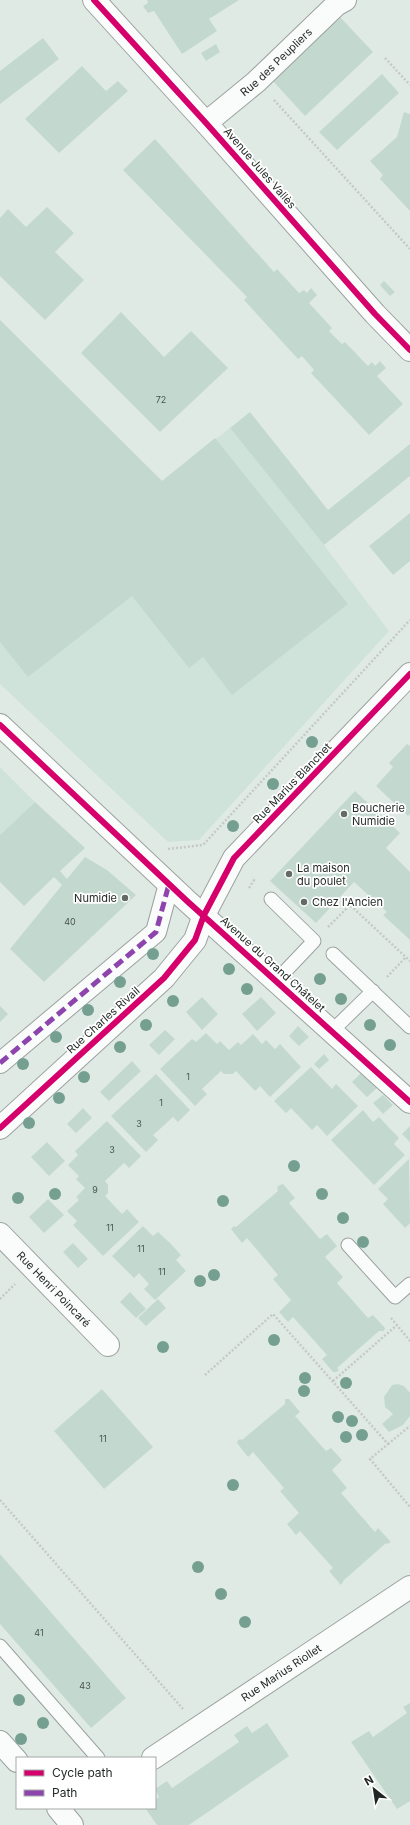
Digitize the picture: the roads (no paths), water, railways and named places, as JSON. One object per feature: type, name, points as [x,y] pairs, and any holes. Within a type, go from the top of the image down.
[{"type":"street","name":"Avenue Jules Vallès","points":[[94,0],[206,123],[375,314],[410,350]]},
{"type":"street","name":"Rue des Peupliers","points":[[206,123],[256,82],[336,5],[345,0]]},
{"type":"street","name":"Rue Marius Blanchet","points":[[204,915],[234,858],[410,674]]},
{"type":"street","name":"Avenue du Grand Châtelet","points":[[0,725],[169,884],[410,1101]]},
{"type":"street","points":[[0,1063],[156,932],[169,884]]},
{"type":"street","name":"Rue Charles Rivail","points":[[0,1128],[164,978],[195,940],[204,915]]},
{"type":"street","name":"Rue Henri Poincaré","points":[[0,1234],[108,1345]]},
{"type":"street","name":"Rue Marius Riollet","points":[[155,1757],[410,1587]]},
{"type":"street","points":[[0,1742],[16,1760]]},
{"type":"lane","points":[[271,899],[314,941],[276,981]]},
{"type":"lane","points":[[333,954],[410,1027]]},
{"type":"lane","points":[[332,1031],[373,991]]},
{"type":"lane","points":[[348,1245],[395,1298],[410,1284]]},
{"type":"lane","points":[[0,1646],[97,1757]]},
{"type":"place","name":"Boucherie Numidie","points":[[344,814]]},
{"type":"place","name":"La maison du poulet","points":[[289,874]]},
{"type":"place","name":"Numidie","points":[[125,898]]},
{"type":"place","name":"Chez l'Ancien","points":[[304,902]]}]
